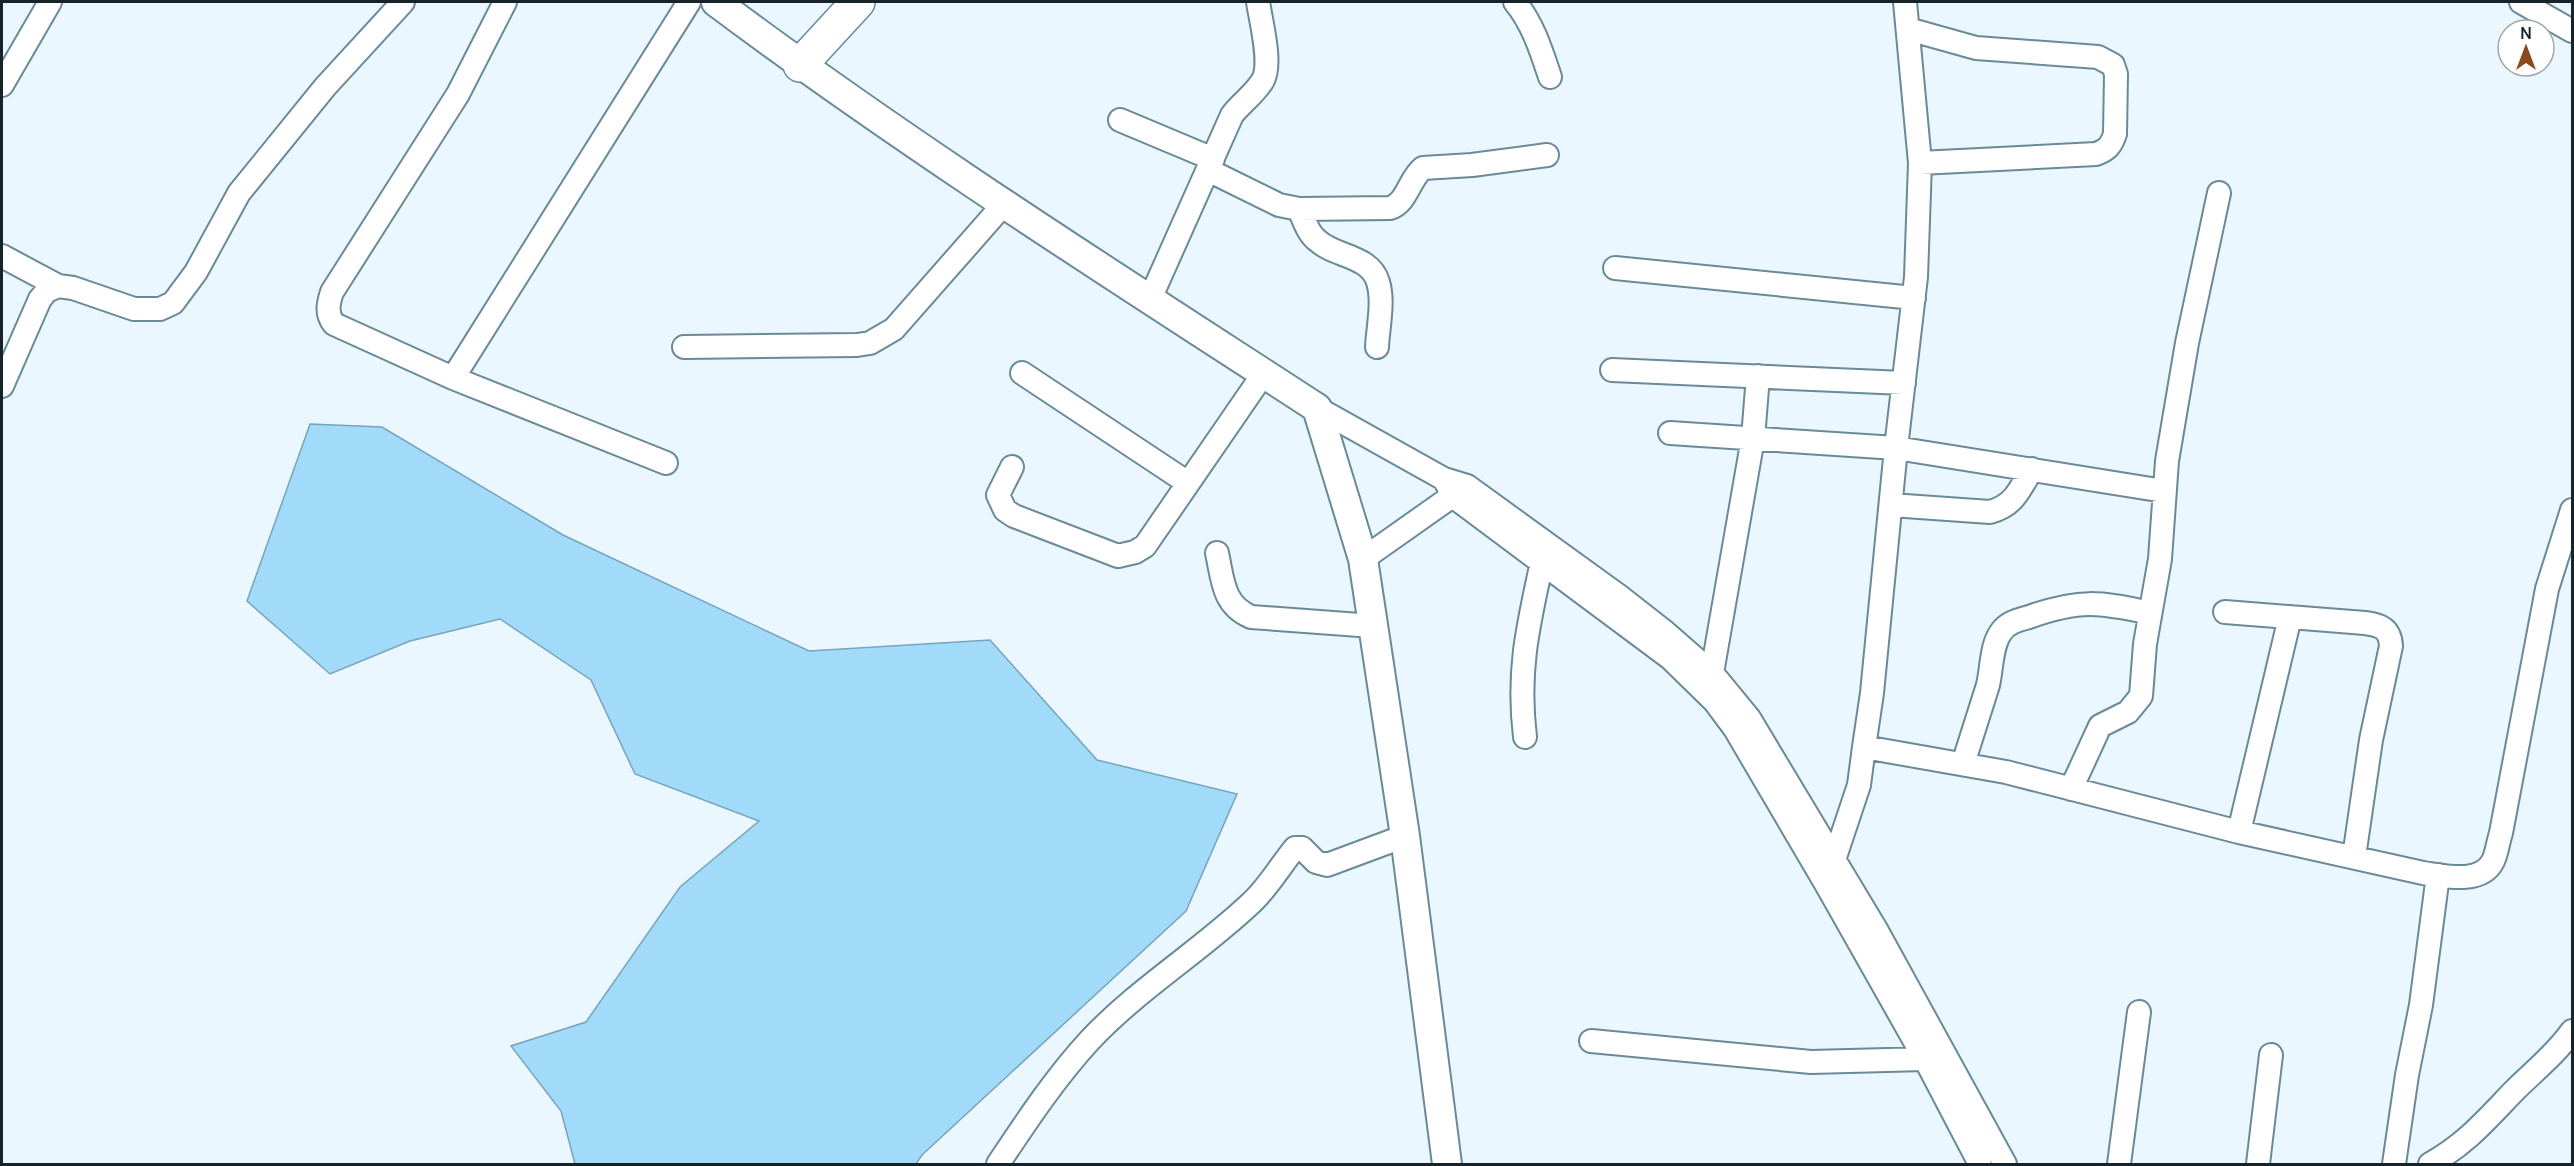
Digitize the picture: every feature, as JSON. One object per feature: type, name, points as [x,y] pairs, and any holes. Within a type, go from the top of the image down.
[{"type":"highway","points":[[800,64],[858,2]]},
{"type":"main road","points":[[716,2],[800,64],[1003,205],[1317,408],[1363,559],[1405,836],[1447,1164]]},
{"type":"street","points":[[2,85],[50,2]]},
{"type":"street","points":[[2,256],[58,286],[73,288],[134,309],[160,309],[173,303],[196,272],[239,193],[325,87],[403,2]]},
{"type":"street","points":[[505,2],[458,94],[339,282],[328,302],[328,311],[334,324],[453,378],[666,464]]},
{"type":"street","points":[[453,378],[689,2]]},
{"type":"street","points":[[1150,299],[1232,116],[1264,79],[1267,64],[1258,2]]},
{"type":"street","points":[[1515,2],[1524,13],[1536,36],[1550,77]]},
{"type":"street","points":[[1826,884],[1858,785],[1864,747],[1872,693],[1896,448],[1914,298],[1920,163],[1905,2]]},
{"type":"street","points":[[2521,2],[2572,31]]},
{"type":"street","points":[[1908,29],[1976,48],[2098,57],[2113,65],[2116,74],[2115,134],[2106,150],[2096,154],[1920,163]]},
{"type":"street","points":[[1120,120],[1211,165],[1279,205],[1299,209],[1390,208],[1399,203],[1416,173],[1423,168],[1472,165],[1547,155]]},
{"type":"street","points":[[2071,789],[2100,726],[2128,712],[2141,696],[2145,644],[2160,559],[2167,461],[2187,343],[2219,193]]},
{"type":"street","points":[[684,347],[857,345],[883,337],[894,329],[1003,205]]},
{"type":"street","points":[[1299,209],[1311,234],[1319,243],[1350,256],[1370,268],[1378,280],[1380,290],[1377,347]]},
{"type":"street","points":[[1615,268],[1914,298]]},
{"type":"street","points":[[2,386],[40,299],[47,291],[58,286]]},
{"type":"street","points":[[1612,370],[1904,383]]},
{"type":"street","points":[[1022,373],[1188,483]]},
{"type":"street","points":[[1012,467],[998,495],[1005,510],[1014,516],[1118,556],[1135,552],[1145,546],[1264,373]]},
{"type":"street","points":[[1712,673],[1753,438],[1758,376]]},
{"type":"street","points":[[1317,408],[1455,487],[1619,596],[1712,673],[1749,718],[1877,931],[2005,1164]]},
{"type":"street","points":[[1670,433],[1896,448],[2164,491]]},
{"type":"street","points":[[1891,505],[1990,512],[2004,508],[2011,502],[2032,469]]},
{"type":"street","points":[[1363,559],[1455,487]]},
{"type":"street","points":[[1455,487],[1542,562],[1670,658],[1715,702],[1735,729],[1826,884],[1925,1059],[1980,1164]]},
{"type":"street","points":[[1864,747],[2006,772],[2239,832],[2452,878],[2479,874],[2493,862],[2503,822],[2547,589],[2572,510]]},
{"type":"street","points":[[1217,553],[1226,593],[1239,612],[1251,617],[1373,626]]},
{"type":"street","points":[[1525,737],[1521,703],[1521,669],[1542,562]]},
{"type":"street","points":[[1963,764],[1988,683],[1996,642],[2001,632],[2011,623],[2057,607],[2082,603],[2107,603],[2150,613]]},
{"type":"street","points":[[2226,612],[2379,625],[2391,637],[2371,740],[2354,857]]},
{"type":"street","points":[[2239,832],[2290,617]]},
{"type":"street","points":[[998,1164],[1031,1114],[1090,1041],[1140,993],[1197,951],[1252,903],[1296,848],[1302,848],[1316,862],[1327,865],[1405,836]]},
{"type":"street","points":[[2394,1164],[2403,1098],[2421,1005],[2438,875]]},
{"type":"street","points":[[2119,1164],[2139,1012]]},
{"type":"street","points":[[2430,1164],[2477,1132],[2515,1090],[2560,1047],[2572,1031]]},
{"type":"street","points":[[1591,1041],[1811,1062],[1925,1059]]},
{"type":"street","points":[[2258,1164],[2271,1054]]},
{"type":"water","points":[[310,424],[382,427],[563,535],[809,651],[990,640],[1097,760],[1237,794],[1186,911],[922,1155],[916,1164],[575,1164],[561,1111],[511,1046],[586,1022],[680,887],[759,821],[635,774],[591,680],[500,619],[410,641],[330,674],[247,601]]}]
